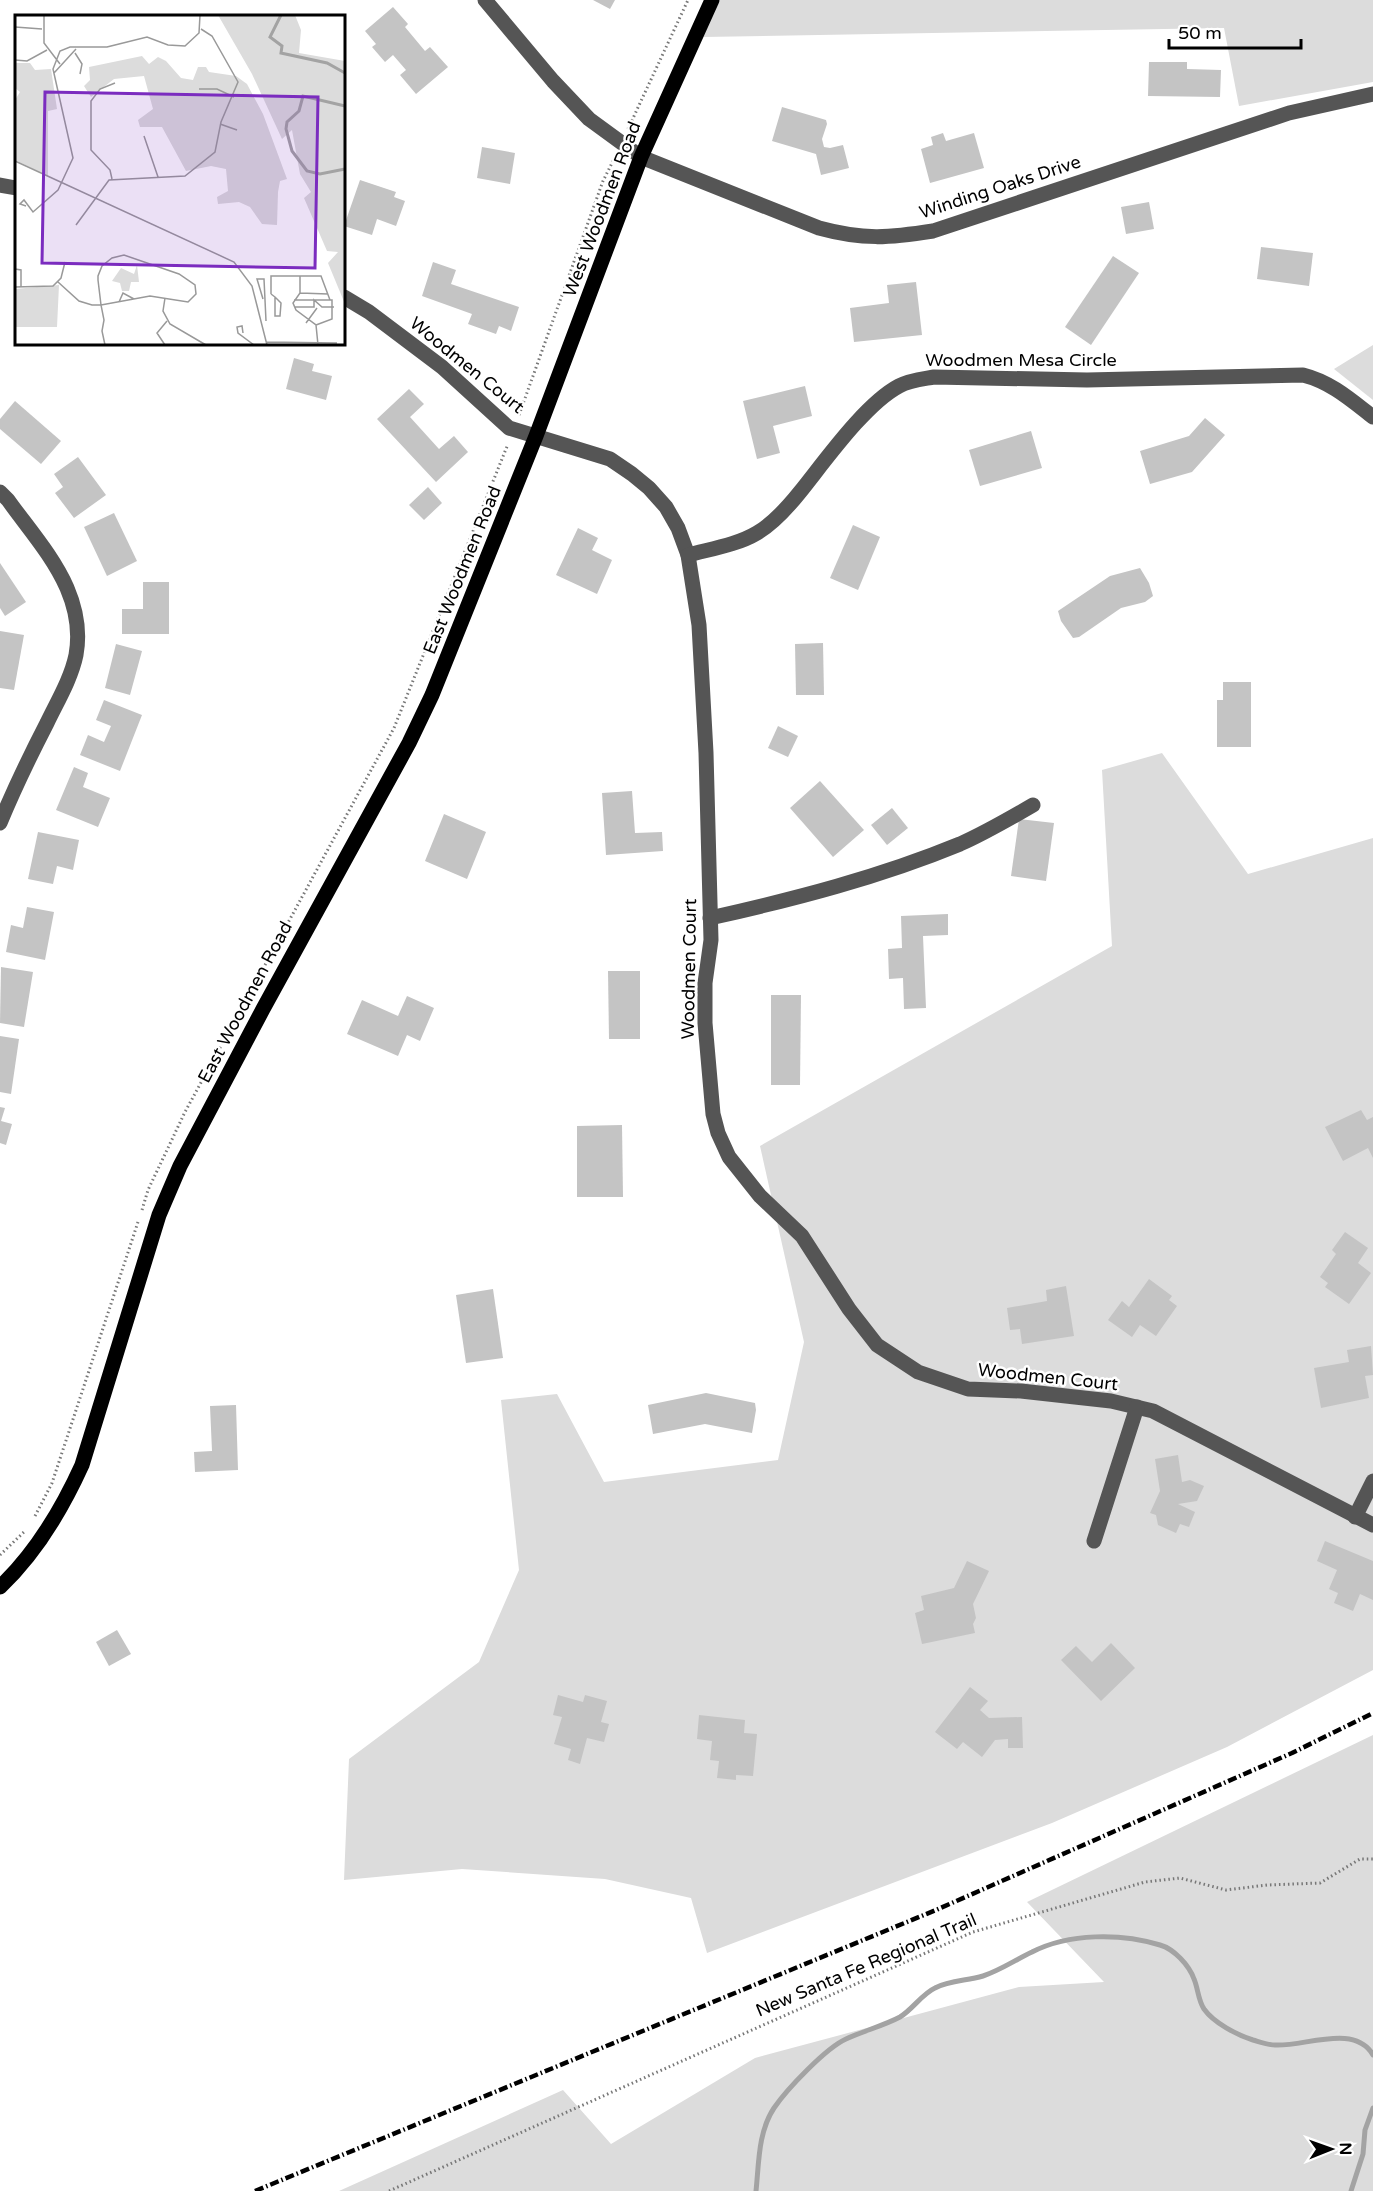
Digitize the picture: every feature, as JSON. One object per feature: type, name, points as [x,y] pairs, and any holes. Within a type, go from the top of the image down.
[{"type":"main road","name":"West Woodmen Road","points":[[536,436],[641,157],[712,0]]},
{"type":"main road","name":"East Woodmen Road","points":[[0,1587],[39,1541],[64,1504],[82,1465],[159,1215],[180,1166],[432,695],[536,436]]},
{"type":"street","name":"Winding Oaks Drive","points":[[485,0],[553,81],[589,119],[641,157],[819,228],[870,238],[933,231],[1289,113],[1373,94]]},
{"type":"street","points":[[0,185],[15,188]]},
{"type":"street","name":"Woodmen Court","points":[[345,298],[369,312],[433,360],[509,428],[610,459],[632,474],[666,507],[678,528],[688,555],[699,624],[706,753],[711,940],[705,983],[705,1023],[713,1114],[723,1147],[760,1196],[802,1236],[849,1309],[878,1345],[918,1372],[969,1389],[1032,1392],[1111,1401],[1153,1412],[1373,1525]]},
{"type":"street","name":"Woodmen Mesa Circle","points":[[688,555],[743,540],[758,532],[787,507],[866,413],[886,394],[901,385],[917,380],[934,377],[1087,380],[1303,375],[1332,386],[1373,417]]},
{"type":"street","points":[[0,492],[54,562],[70,596],[75,611],[78,634],[76,656],[67,682],[15,787],[0,823]]},
{"type":"street","points":[[710,918],[823,890],[913,861],[960,844],[1033,805]]},
{"type":"street","points":[[1094,1541],[1137,1407]]},
{"type":"street","points":[[1355,1516],[1373,1481]]},
{"type":"path","points":[[142,1210],[148,1190],[185,1112],[394,728],[514,429],[603,181],[688,0]]},
{"type":"path","points":[[33,1520],[52,1483],[138,1221]]},
{"type":"path","points":[[0,1555],[28,1528]]},
{"type":"path","name":"New Santa Fe Regional Trail","points":[[389,2191],[973,1932],[1145,1881],[1180,1878],[1226,1890],[1267,1885],[1320,1883],[1360,1859],[1373,1859]]},
{"type":"shaded area","points":[[720,0],[1373,0],[1373,82],[1239,106],[1224,28],[703,37]]},
{"type":"shaded area","points":[[1373,345],[1373,400],[1334,369]]},
{"type":"shaded area","points":[[1162,753],[1248,874],[1373,838],[1373,1670],[1227,1747],[1052,1823],[707,1953],[691,1898],[605,1879],[462,1869],[344,1880],[349,1759],[479,1662],[519,1570],[501,1400],[557,1394],[604,1482],[778,1460],[804,1342],[760,1146],[1112,946],[1102,770]]},
{"type":"shaded area","points":[[1373,1735],[1373,2191],[339,2191],[563,2090],[611,2144],[755,2058],[1019,1987],[1104,1982],[1027,1902]]},
{"type":"building","points":[[593,0],[615,0],[610,9]]},
{"type":"building","points":[[393,7],[408,24],[405,27],[425,51],[430,47],[448,67],[416,94],[400,75],[406,70],[393,55],[385,62],[372,47],[376,44],[365,31]]},
{"type":"building","points":[[1149,62],[1187,62],[1187,69],[1221,70],[1220,97],[1148,96]]},
{"type":"building","points":[[782,107],[826,120],[827,124],[822,139],[824,147],[843,145],[849,168],[821,175],[816,154],[772,141]]},
{"type":"building","points":[[943,133],[946,141],[974,133],[984,168],[930,183],[921,149],[933,145],[931,137]]},
{"type":"building","points":[[482,147],[515,153],[510,184],[477,178]]},
{"type":"building","points":[[360,180],[396,192],[394,197],[405,201],[396,226],[377,219],[372,235],[345,226]]},
{"type":"building","points":[[1149,202],[1154,229],[1126,234],[1121,207]]},
{"type":"building","points":[[1261,247],[1313,253],[1309,286],[1257,279]]},
{"type":"building","points":[[1113,256],[1139,273],[1091,345],[1065,327]]},
{"type":"building","points":[[433,262],[456,270],[451,284],[519,307],[511,331],[499,326],[496,334],[468,324],[472,314],[422,296]]},
{"type":"building","points":[[916,282],[922,335],[854,342],[850,308],[889,303],[887,285]]},
{"type":"building","points":[[294,358],[314,364],[312,371],[332,376],[326,400],[286,389]]},
{"type":"building","points":[[805,386],[812,416],[773,426],[780,453],[757,459],[743,401]]},
{"type":"building","points":[[409,389],[424,404],[410,417],[439,449],[454,436],[468,452],[436,482],[377,419]]},
{"type":"building","points":[[15,401],[61,441],[41,464],[0,429],[0,419]]},
{"type":"building","points":[[1205,418],[1225,435],[1192,472],[1150,484],[1140,451],[1189,436]]},
{"type":"building","points":[[1031,431],[1042,468],[980,486],[969,450]]},
{"type":"building","points":[[78,457],[106,495],[74,518],[55,493],[63,487],[54,474]]},
{"type":"building","points":[[428,487],[442,503],[424,520],[409,505]]},
{"type":"building","points":[[114,513],[137,561],[107,576],[84,527]]},
{"type":"building","points":[[853,525],[880,537],[858,590],[830,578]]},
{"type":"building","points":[[578,528],[598,538],[592,550],[612,560],[597,594],[556,575]]},
{"type":"building","points":[[0,563],[26,602],[5,616],[0,608]]},
{"type":"building","points":[[1140,568],[1149,583],[1153,596],[1145,602],[1121,608],[1079,637],[1073,638],[1061,621],[1058,611],[1110,576]]},
{"type":"building","points":[[143,582],[169,582],[169,634],[122,634],[122,609],[143,609]]},
{"type":"building","points":[[0,631],[24,635],[14,690],[0,688]]},
{"type":"building","points":[[823,643],[824,695],[796,695],[795,644]]},
{"type":"building","points":[[116,644],[142,651],[130,695],[105,688]]},
{"type":"building","points":[[1223,682],[1251,682],[1251,747],[1217,747],[1217,700],[1223,700]]},
{"type":"building","points":[[104,700],[142,715],[120,771],[80,755],[88,735],[104,742],[111,726],[96,720]]},
{"type":"building","points":[[778,726],[798,736],[788,757],[768,748]]},
{"type":"building","points":[[74,767],[88,773],[83,787],[110,798],[98,827],[56,810]]},
{"type":"building","points":[[820,781],[864,830],[833,857],[790,808]]},
{"type":"building","points":[[632,791],[635,833],[662,832],[663,851],[606,855],[602,793]]},
{"type":"building","points":[[892,808],[908,828],[887,845],[871,825]]},
{"type":"building","points":[[444,814],[486,832],[467,879],[425,861]]},
{"type":"building","points":[[1019,819],[1054,823],[1046,881],[1011,876]]},
{"type":"building","points":[[38,832],[79,840],[73,870],[57,866],[53,884],[28,879]]},
{"type":"building","points":[[27,907],[54,912],[45,960],[6,952],[11,925],[23,928]]},
{"type":"building","points":[[948,914],[948,935],[923,936],[926,1008],[904,1009],[903,978],[889,979],[888,949],[902,948],[901,916]]},
{"type":"building","points":[[1,967],[33,972],[24,1027],[0,1023]]},
{"type":"building","points":[[608,971],[640,971],[640,1039],[609,1039]]},
{"type":"building","points":[[771,995],[801,995],[800,1085],[771,1085]]},
{"type":"building","points":[[407,996],[434,1008],[420,1041],[407,1035],[398,1056],[347,1034],[362,1000],[398,1016]]},
{"type":"building","points":[[0,1036],[19,1039],[11,1094],[0,1092]]},
{"type":"building","points":[[0,1107],[5,1108],[1,1121],[12,1124],[6,1145],[0,1143]]},
{"type":"building","points":[[1361,1110],[1367,1120],[1373,1117],[1373,1158],[1368,1148],[1343,1161],[1325,1127]]},
{"type":"building","points":[[622,1125],[623,1197],[577,1197],[577,1126]]},
{"type":"building","points":[[1345,1232],[1368,1248],[1358,1263],[1371,1273],[1349,1304],[1325,1287],[1328,1283],[1320,1277],[1336,1254],[1332,1250]]},
{"type":"building","points":[[1149,1279],[1172,1296],[1169,1300],[1177,1306],[1156,1336],[1140,1325],[1132,1337],[1108,1320],[1122,1301],[1129,1307]]},
{"type":"building","points":[[1066,1286],[1074,1336],[1022,1344],[1020,1329],[1010,1330],[1007,1308],[1047,1301],[1046,1290]]},
{"type":"building","points":[[493,1289],[503,1358],[466,1363],[456,1295]]},
{"type":"building","points":[[1371,1346],[1373,1375],[1365,1376],[1369,1398],[1321,1408],[1314,1368],[1349,1362],[1347,1350]]},
{"type":"building","points":[[706,1393],[755,1403],[752,1433],[705,1424],[653,1434],[648,1405]]},
{"type":"building","points":[[236,1405],[238,1470],[195,1472],[194,1452],[212,1451],[210,1406]]},
{"type":"building","points":[[1178,1455],[1182,1482],[1190,1480],[1204,1486],[1197,1501],[1178,1504],[1195,1512],[1189,1527],[1180,1524],[1176,1533],[1158,1525],[1156,1515],[1150,1513],[1160,1491],[1155,1459]]},
{"type":"building","points":[[1325,1541],[1373,1561],[1373,1600],[1360,1594],[1353,1611],[1334,1603],[1338,1593],[1329,1589],[1337,1570],[1317,1561]]},
{"type":"building","points":[[967,1561],[989,1571],[973,1604],[976,1618],[973,1624],[975,1633],[922,1644],[915,1613],[924,1610],[921,1596],[954,1588]]},
{"type":"building","points":[[117,1630],[131,1654],[109,1666],[96,1642]]},
{"type":"building","points":[[1111,1643],[1135,1668],[1101,1701],[1061,1660],[1076,1646],[1092,1662]]},
{"type":"building","points":[[970,1687],[988,1701],[980,1710],[989,1718],[1022,1717],[1023,1748],[1008,1748],[1008,1739],[995,1740],[982,1757],[963,1742],[957,1749],[935,1732]]},
{"type":"building","points":[[558,1695],[583,1702],[585,1695],[607,1701],[601,1722],[609,1724],[604,1742],[587,1738],[580,1764],[568,1760],[571,1749],[554,1744],[562,1717],[553,1715]]},
{"type":"building","points":[[699,1715],[745,1720],[744,1733],[757,1734],[753,1776],[736,1775],[736,1780],[717,1778],[719,1761],[710,1760],[712,1741],[697,1739]]},
{"type":"waterway","points":[[756,2191],[760,2148],[769,2117],[788,2090],[828,2051],[846,2039],[900,2017],[935,1988],[947,1983],[983,1976],[1032,1952],[1062,1941],[1112,1937],[1129,1938],[1160,1945],[1176,1954],[1189,1968],[1199,1998],[1208,2014],[1233,2032],[1272,2045],[1342,2038],[1365,2045],[1373,2055]]},
{"type":"waterway","points":[[1351,2191],[1363,2154],[1365,2130],[1373,2108]]},
{"type":"railway","points":[[255,2191],[936,1910],[1292,1753],[1373,1713]]}]
